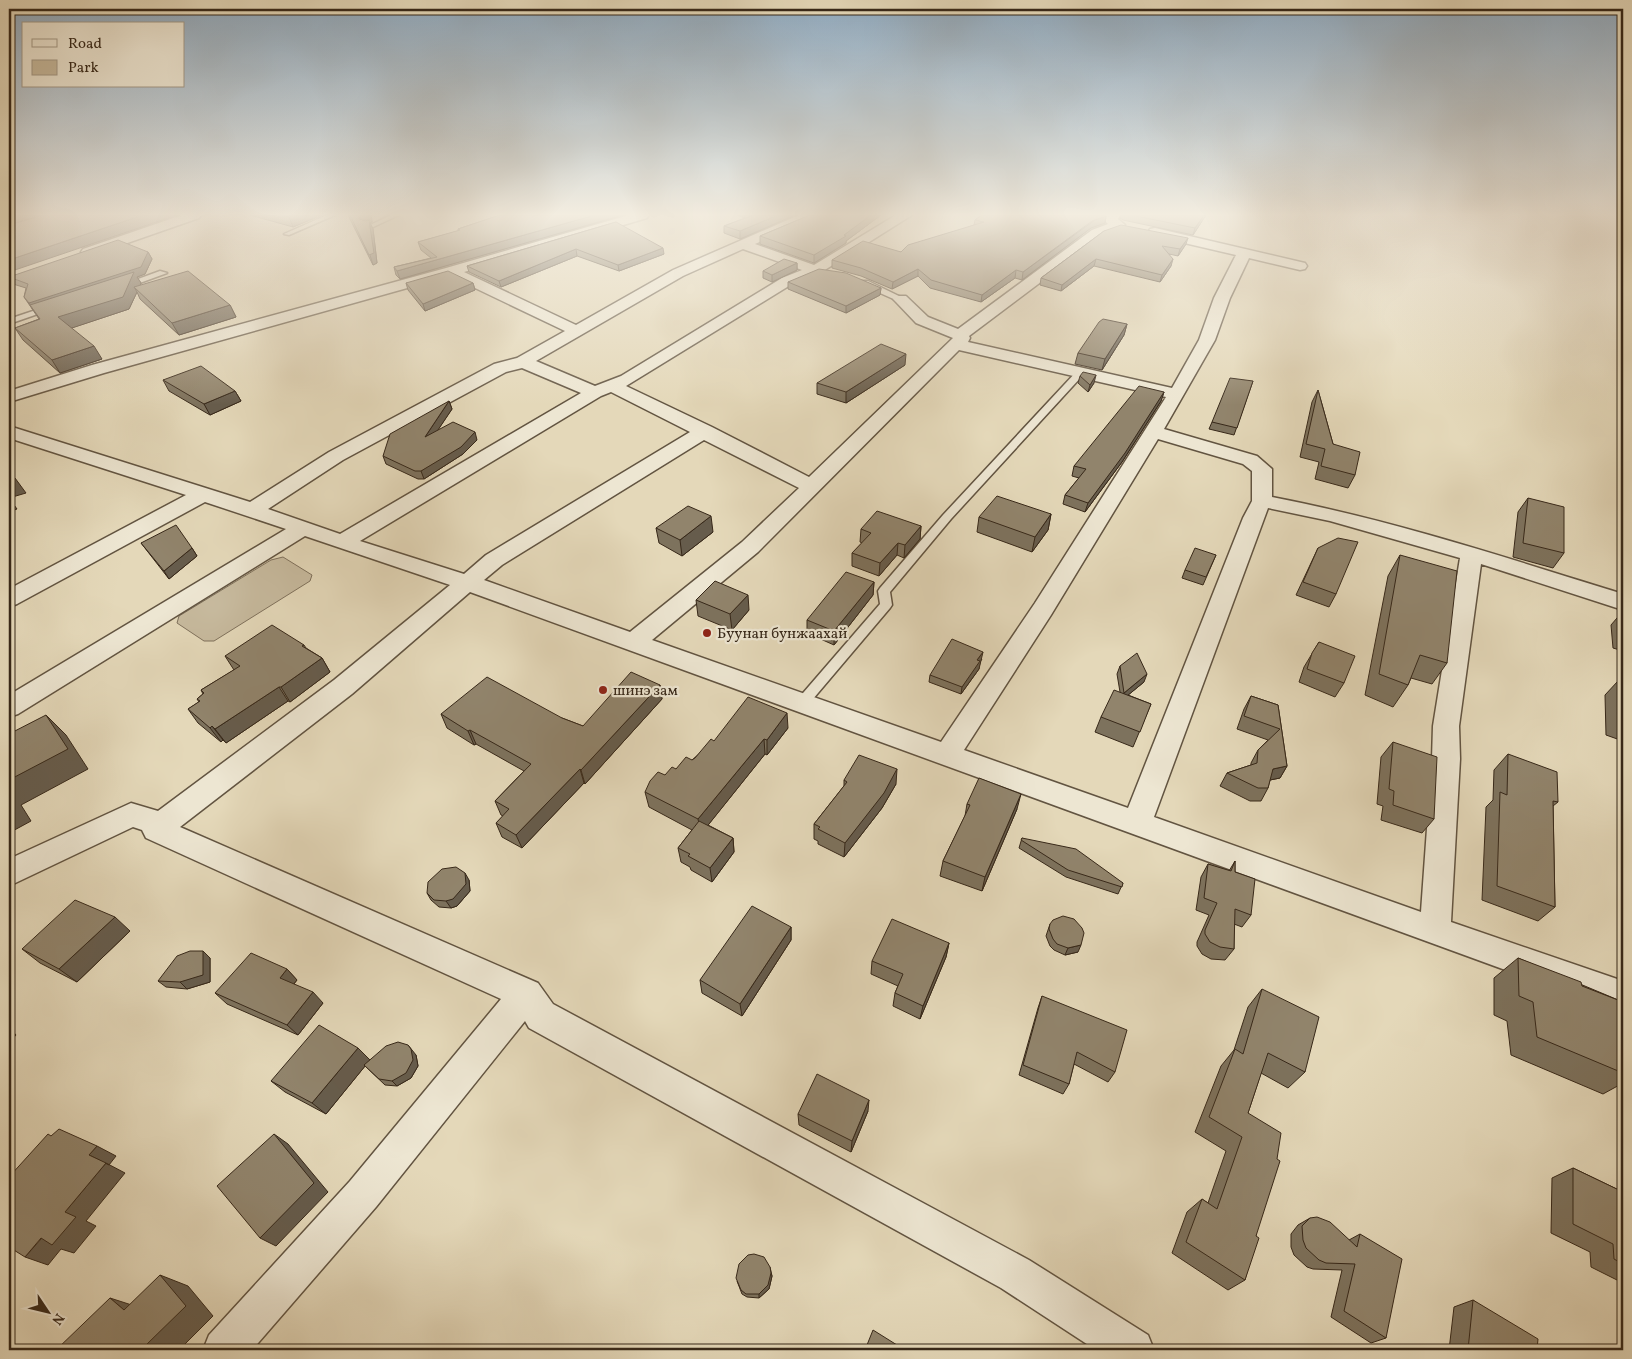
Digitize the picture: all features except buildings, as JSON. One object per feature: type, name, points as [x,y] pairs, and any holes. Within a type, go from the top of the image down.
[{"type":"street","points":[[9,397],[127,360],[421,278]]},
{"type":"street","points":[[468,278],[577,331]]},
{"type":"street","points":[[252,510],[336,456],[500,368],[523,362],[667,278]]},
{"type":"street","points":[[342,542],[603,389],[627,380],[788,281],[796,278]]},
{"type":"street","points":[[633,642],[750,547],[958,340],[1038,278]]},
{"type":"street","points":[[948,755],[1177,394],[1207,340],[1222,298],[1232,278]]},
{"type":"street","points":[[901,299],[922,320],[958,340],[1080,373],[1177,394]]},
{"type":"street","points":[[523,362],[603,389],[705,431],[812,486]]},
{"type":"street","points":[[156,829],[343,687],[494,560],[705,431]]},
{"type":"street","points":[[9,432],[204,494],[342,542],[466,582],[1623,997]]},
{"type":"street","points":[[1137,823],[1252,518],[1262,501],[1262,469],[1250,460],[1153,432]]},
{"type":"street","points":[[9,599],[204,494]]},
{"type":"street","points":[[1262,501],[1333,515],[1472,554],[1623,602]]},
{"type":"street","points":[[9,707],[304,528]]},
{"type":"street","points":[[1435,931],[1446,759],[1446,726],[1472,554]]},
{"type":"street","points":[[9,873],[131,815],[152,821],[156,829],[526,994],[541,1016],[1015,1274],[1133,1350]]},
{"type":"street","points":[[224,1350],[363,1194],[526,994]]},
{"type":"lane","points":[[118,287],[146,278]]},
{"type":"lane","points":[[860,281],[901,299]]},
{"type":"lane","points":[[9,322],[63,304]]},
{"type":"lane","points":[[802,703],[886,605],[884,591],[947,517],[1080,373]]},
{"type":"green space","points":[[283,557],[312,575],[310,581],[214,641],[204,641],[177,623],[179,616],[271,560]]},
{"type":"place","name":"Буунан бунжаахай","points":[[707,633]]},
{"type":"place","name":"шинэ зам","points":[[603,690]]}]
